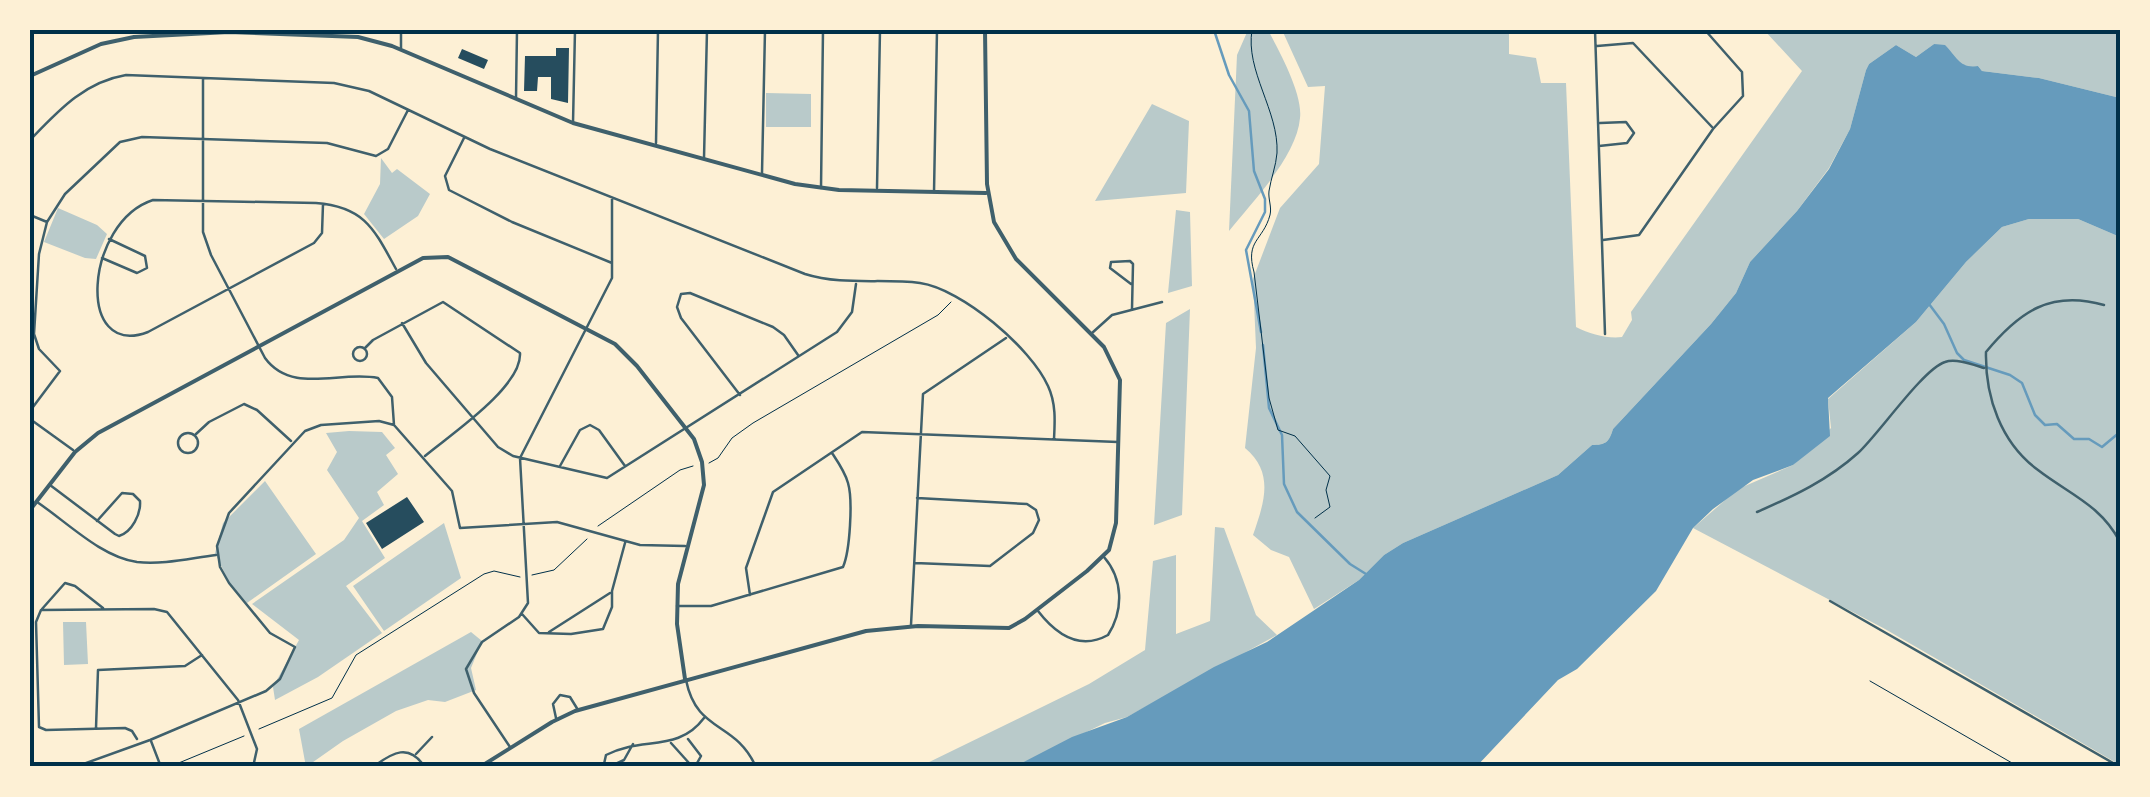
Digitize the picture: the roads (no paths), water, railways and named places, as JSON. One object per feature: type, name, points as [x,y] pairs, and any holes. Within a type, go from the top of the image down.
[{"type":"street","points":[[400,50],[401,30]]},
{"type":"street","points":[[516,100],[518,30]]},
{"type":"street","points":[[573,124],[575,30]]},
{"type":"street","points":[[656,146],[658,30]]},
{"type":"street","points":[[704,160],[707,30]]},
{"type":"street","points":[[762,175],[765,30]]},
{"type":"street","points":[[821,189],[824,30]]},
{"type":"street","points":[[877,191],[880,30]]},
{"type":"street","points":[[934,192],[937,30]]},
{"type":"street","points":[[480,767],[556,719],[578,710],[845,636],[911,626],[1007,628],[1037,610],[1103,557],[1115,534],[1119,376],[1109,353],[1011,254],[994,222],[988,193],[985,30]]},
{"type":"street","points":[[1596,30],[1604,334]]},
{"type":"street","points":[[1602,240],[1638,236],[1714,129],[1741,100],[1744,81],[1740,69],[1705,30]]},
{"type":"street","points":[[30,67],[32,76],[110,41],[156,32],[342,33],[400,50],[573,124],[762,175],[821,189],[988,193]]},
{"type":"street","points":[[1596,46],[1633,43],[1714,129]]},
{"type":"street","points":[[30,140],[72,99],[102,81],[136,74],[344,85],[374,92],[464,136],[805,274],[919,283],[955,295],[1007,337],[1046,382],[1054,404],[1054,439]]},
{"type":"street","points":[[203,78],[200,200],[205,240],[260,346],[274,369],[291,378],[378,378],[392,397],[394,425]]},
{"type":"street","points":[[30,411],[60,371],[39,349],[34,334],[39,254],[47,222],[62,198],[116,144],[138,137],[331,143],[376,156],[388,149],[408,108]]},
{"type":"street","points":[[1598,123],[1624,122],[1634,131],[1627,144],[1599,146]]},
{"type":"street","points":[[464,136],[445,176],[451,192],[613,263]]},
{"type":"street","points":[[510,748],[474,693],[466,668],[482,642],[522,614],[529,600],[520,458],[610,282],[612,198]]},
{"type":"street","points":[[324,204],[317,240],[144,334],[124,334],[109,326],[99,308],[101,257],[109,239],[146,202],[200,200],[324,204],[347,208],[368,223],[397,272]]},
{"type":"street","points":[[30,215],[47,222]]},
{"type":"street","points":[[101,257],[137,273],[147,268],[144,256],[109,239]]},
{"type":"street","points":[[30,510],[75,452],[108,428],[397,272],[428,257],[448,257],[611,341],[627,354],[687,430],[702,464],[704,493],[686,546],[677,606],[685,679],[694,707],[736,738],[756,767]]},
{"type":"street","points":[[1131,284],[1110,268],[1110,262],[1132,262],[1132,309]]},
{"type":"street","points":[[402,323],[423,359],[494,444],[520,458],[608,478],[844,324],[855,304],[856,281]]},
{"type":"street","points":[[740,395],[681,318],[677,307],[681,294],[690,292],[773,326],[799,356]]},
{"type":"street","points":[[2104,304],[2078,298],[2032,309],[1986,352],[1986,368],[1996,415],[2017,450],[2037,470],[2098,510],[2120,542]]},
{"type":"street","points":[[365,348],[402,323],[445,302],[519,352],[521,361],[509,385],[424,458]]},
{"type":"street","points":[[1092,334],[1110,315],[1162,302]]},
{"type":"street","points":[[911,626],[925,390],[1007,337]]},
{"type":"street","points":[[1757,512],[1835,472],[1866,445],[1900,404],[1942,364],[1952,361],[1986,368]]},
{"type":"street","points":[[196,434],[209,422],[244,404],[257,410],[292,442]]},
{"type":"street","points":[[30,418],[75,452]]},
{"type":"street","points":[[75,767],[150,740],[274,686],[295,647],[270,633],[224,576],[217,555],[218,540],[226,516],[304,431],[379,420],[394,425],[454,494],[459,526],[556,522],[626,541],[686,546]]},
{"type":"street","points":[[560,467],[578,433],[590,425],[599,430],[626,468]]},
{"type":"street","points":[[750,595],[745,570],[770,496],[782,483],[866,430],[1120,442]]},
{"type":"street","points":[[677,606],[706,606],[836,571],[844,565],[849,489],[832,451]]},
{"type":"street","points":[[49,484],[97,521],[115,534],[123,535],[136,518],[140,501],[132,494],[122,494],[97,521]]},
{"type":"street","points":[[30,498],[124,559],[153,562],[217,555]]},
{"type":"street","points":[[914,563],[990,566],[1034,532],[1039,520],[1036,510],[1027,504],[917,498]]},
{"type":"street","points":[[522,614],[534,630],[548,633],[603,629],[612,607],[612,591],[626,541]]},
{"type":"street","points":[[1037,610],[1063,636],[1091,640],[1108,634],[1117,615],[1119,580],[1103,557]]},
{"type":"street","points":[[105,610],[75,586],[65,583],[40,610],[36,622],[38,725],[46,730],[129,729],[138,742]]},
{"type":"street","points":[[548,633],[612,591]]},
{"type":"street","points":[[1830,600],[2120,767]]},
{"type":"street","points":[[40,610],[164,611],[239,702],[258,752],[253,767]]},
{"type":"street","points":[[96,729],[98,670],[186,666],[202,655]]},
{"type":"street","points":[[556,719],[553,704],[560,695],[569,696],[578,710]]},
{"type":"street","points":[[633,744],[624,761],[611,766],[604,762],[606,755],[633,744],[686,737],[704,718]]},
{"type":"street","points":[[415,754],[432,737]]},
{"type":"street","points":[[670,742],[689,763],[696,765],[701,756],[686,737]]},
{"type":"street","points":[[150,740],[161,767]]},
{"type":"street","points":[[373,767],[398,751],[415,754],[425,767]]},
{"type":"water","points":[[1934,44],[1945,45],[1963,64],[1978,66],[1982,71],[2039,78],[2120,98],[2120,237],[2078,219],[2029,219],[2002,227],[1966,262],[1916,322],[1828,398],[1830,436],[1793,465],[1753,480],[1713,509],[1693,528],[1656,591],[1577,669],[1558,680],[1476,767],[1014,767],[1072,737],[1127,717],[1267,642],[1359,580],[1384,555],[1403,543],[1558,475],[1592,445],[1606,442],[1613,429],[1711,324],[1736,293],[1750,262],[1829,169],[1850,129],[1869,64],[1896,45],[1916,57]]},
{"type":"waterway","points":[[1214,30],[1229,75],[1249,111],[1254,171],[1265,199],[1265,212],[1246,250],[1261,332]]},
{"type":"waterway","points":[[1929,304],[1944,324],[1957,353],[1964,360],[2010,375],[2022,383],[2035,415],[2045,425],[2057,424],[2074,439],[2089,439],[2102,447],[2120,432]]},
{"type":"waterway","points":[[1263,345],[1269,408],[1282,435],[1284,484],[1297,512],[1350,564],[1366,574]]}]
